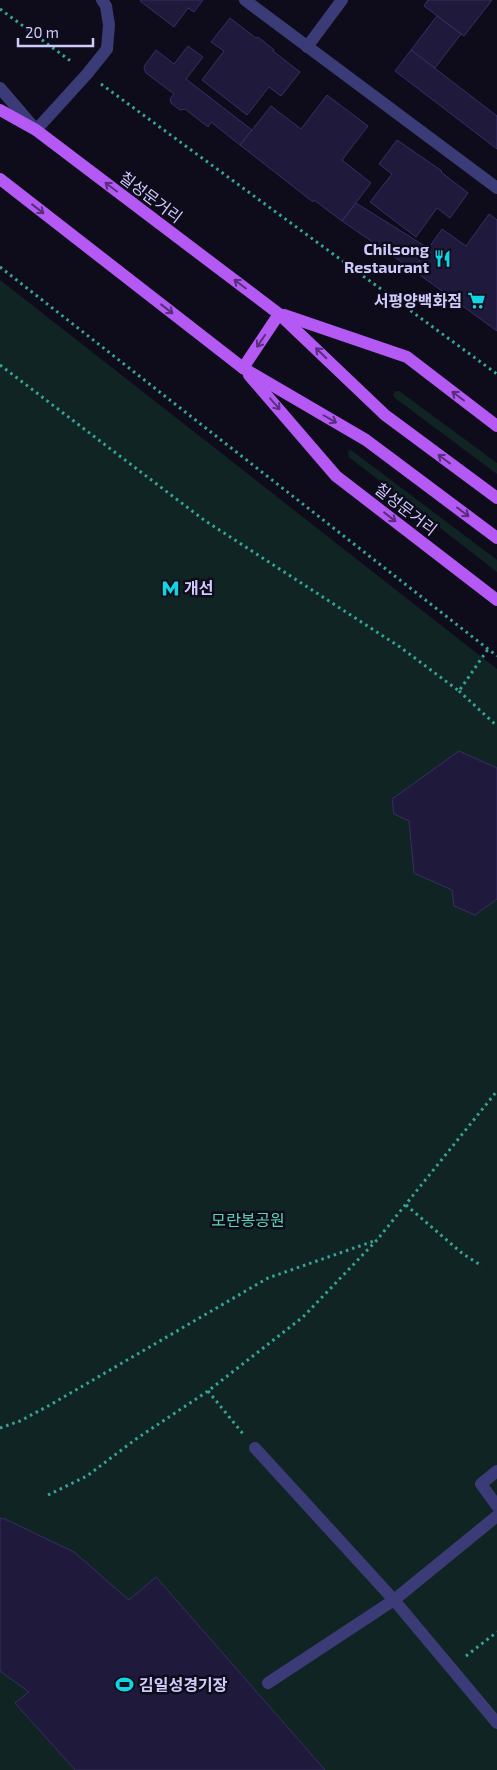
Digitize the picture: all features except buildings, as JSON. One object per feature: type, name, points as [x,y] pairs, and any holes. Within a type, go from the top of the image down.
[{"type":"main road","name":"칠성문거리","points":[[0,110],[36,130],[279,314],[385,415],[497,498]]},
{"type":"main road","name":"칠성문거리","points":[[0,179],[243,368],[366,440],[497,538]]},
{"type":"main road","name":"칠성문거리","points":[[279,314],[407,357],[497,426]]},
{"type":"main road","points":[[243,368],[279,314]]},
{"type":"main road","name":"칠성문거리","points":[[243,368],[336,476],[497,600]]},
{"type":"street","points":[[0,88],[36,130],[87,74],[107,48],[109,25],[106,6],[102,0]]},
{"type":"street","points":[[245,0],[497,188]]},
{"type":"street","points":[[307,47],[342,0]]},
{"type":"street","points":[[255,1448],[394,1600],[497,1723]]},
{"type":"street","points":[[497,1471],[481,1484],[497,1506]]},
{"type":"street","points":[[268,1683],[394,1600],[497,1516]]},
{"type":"path","points":[[0,9],[497,374]]},
{"type":"path","points":[[0,267],[497,656]]},
{"type":"path","points":[[0,365],[204,520],[400,647],[459,691],[497,726]]},
{"type":"path","points":[[459,691],[488,649]]},
{"type":"path","points":[[48,1495],[87,1476],[208,1391],[303,1317],[378,1240],[497,1091]]},
{"type":"path","points":[[406,1205],[463,1254],[482,1266]]},
{"type":"path","points":[[0,1428],[20,1421],[50,1406],[268,1278],[378,1240]]},
{"type":"path","points":[[208,1391],[255,1448]]},
{"type":"path","points":[[451,1667],[497,1632]]},
{"type":"green space","name":"모란봉공원","points":[[0,280],[497,669],[497,1770],[0,1770]]},
{"type":"green space","points":[[396,391],[399,391],[497,463],[497,474],[395,398],[393,395]]},
{"type":"green space","points":[[351,450],[497,560],[497,572],[349,457],[348,451]]},
{"type":"place","name":"Chilsong Restaurant","points":[[443,258]]},
{"type":"place","name":"서평양백화점","points":[[476,301]]},
{"type":"place","name":"개선","points":[[170,588]]},
{"type":"place","name":"김일성경기장","points":[[125,1685]]}]
